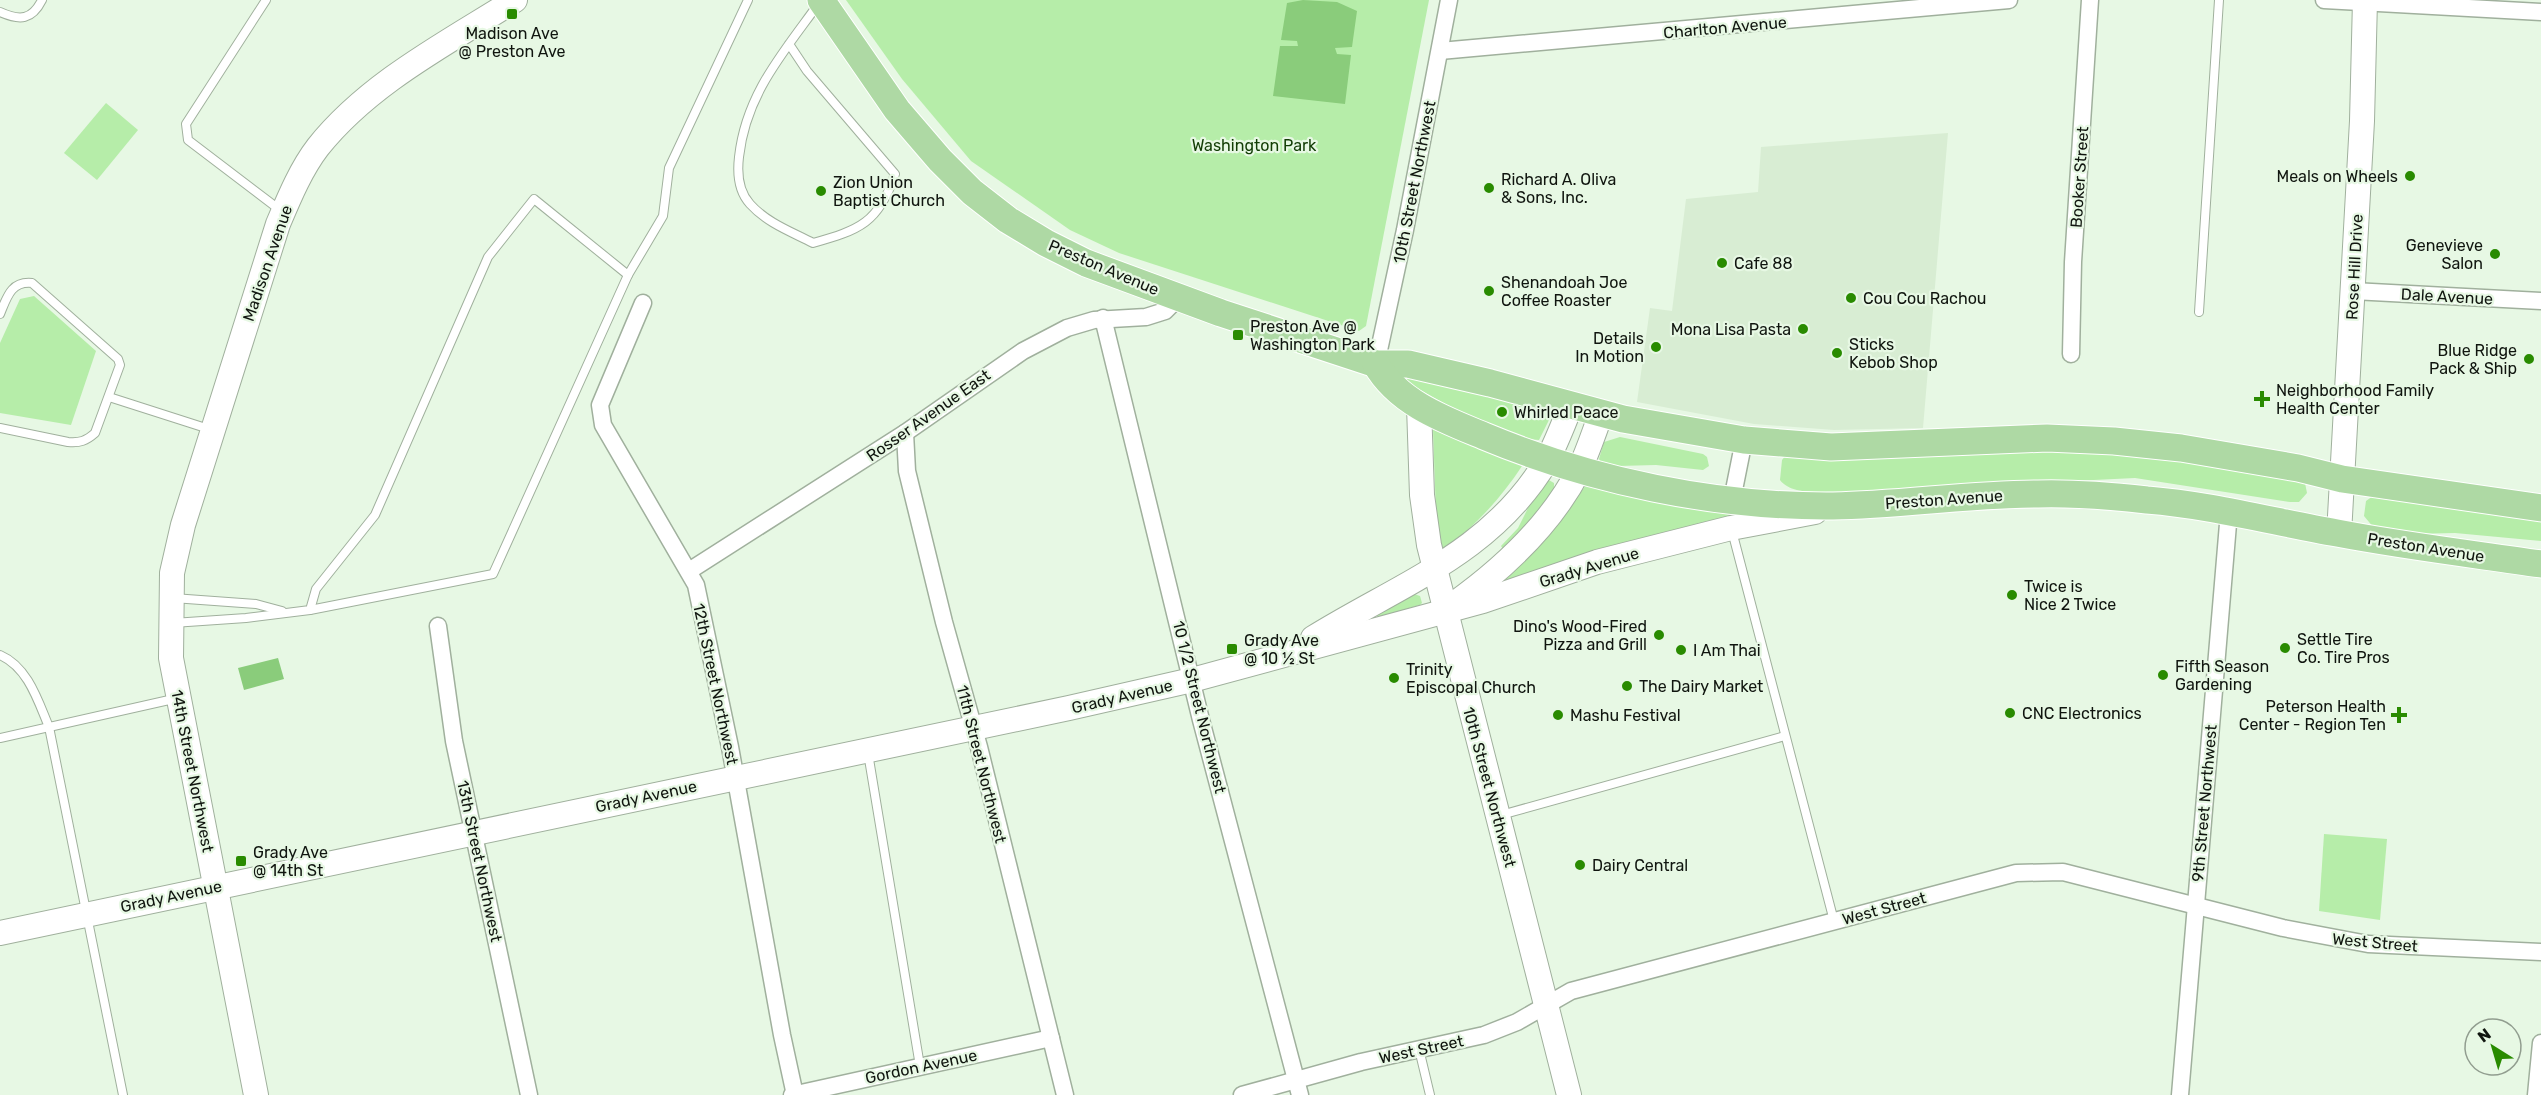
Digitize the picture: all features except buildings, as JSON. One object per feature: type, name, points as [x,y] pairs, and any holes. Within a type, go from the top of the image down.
[{"type":"main road","name":"Madison Avenue","points":[[171,623],[172,573],[183,525],[212,430],[283,212],[317,149],[339,122],[366,99],[515,0]]},
{"type":"main road","name":"Preston Avenue","points":[[821,0],[897,110],[940,160],[972,192],[1008,220],[1086,263],[1221,313],[1376,364],[1416,366],[1490,383],[1601,414],[1744,440],[1831,447],[2036,439],[2114,441],[2181,448],[2342,478],[2541,507]]},
{"type":"main road","name":"Rose Hill Drive","points":[[2339,534],[2362,121],[2365,1]]},
{"type":"main road","name":"Preston Avenue","points":[[1376,364],[1394,388],[1419,406],[1505,445],[1626,481],[1732,500],[1856,505],[2036,494],[2086,494],[2152,500],[2229,512],[2339,534],[2541,564]]},
{"type":"main road","name":"10th Street Northwest","points":[[1419,406],[1422,495],[1435,570],[1569,1095]]},
{"type":"main road","name":"Grady Avenue","points":[[1291,652],[1343,620],[1435,570],[1485,535],[1528,489],[1547,459],[1571,406]]},
{"type":"main road","points":[[1444,611],[1494,573],[1529,538],[1566,492],[1580,469],[1601,414]]},
{"type":"main road","name":"Grady Avenue","points":[[0,933],[1192,680],[1483,601],[1597,562],[1731,528],[1856,505]]},
{"type":"main road","name":"14th Street Northwest","points":[[171,623],[171,658],[178,698],[256,1095]]},
{"type":"street","name":"10th Street Northwest","points":[[1376,364],[1449,0]]},
{"type":"street","name":"Charlton Avenue","points":[[1440,51],[2009,0]]},
{"type":"street","name":"Booker Street","points":[[2071,354],[2073,262],[2090,0]]},
{"type":"street","points":[[2324,0],[2541,12]]},
{"type":"street","name":"Dale Avenue","points":[[2353,291],[2541,301]]},
{"type":"street","name":"Rosser Avenue East","points":[[690,571],[905,433],[1023,351],[1067,328],[1102,318],[1146,317],[1165,311],[1180,296]]},
{"type":"street","name":"12th Street Northwest","points":[[643,303],[609,378],[600,411],[603,425],[655,517],[690,571],[696,585],[736,777],[794,1095]]},
{"type":"street","name":"10 1/2 Street Northwest","points":[[1102,318],[1192,680],[1298,1087]]},
{"type":"street","name":"11th Street Northwest","points":[[905,433],[907,471],[974,728],[1065,1095]]},
{"type":"street","points":[[1732,500],[1744,440]]},
{"type":"street","name":"9th Street Northwest","points":[[2180,1095],[2229,512]]},
{"type":"street","name":"13th Street Northwest","points":[[438,626],[454,741],[529,1095]]},
{"type":"street","name":"West Street","points":[[1242,1095],[1298,1087],[1419,1049],[1484,1035],[1517,1022],[1571,991],[2016,873],[2042,870],[2062,872],[2321,937],[2368,944],[2541,952]]},
{"type":"street","name":"Gordon Avenue","points":[[794,1095],[1051,1038]]},
{"type":"street","points":[[2536,1095],[2541,1043]]},
{"type":"lane","points":[[0,12],[17,19],[29,17],[36,12],[42,0]]},
{"type":"lane","points":[[266,0],[186,124],[185,133],[188,140],[232,177],[283,212]]},
{"type":"lane","points":[[171,623],[246,618],[310,610],[493,574],[628,275],[663,216],[669,168],[748,0]]},
{"type":"lane","points":[[789,44],[807,71],[895,174],[889,191],[867,223],[813,243],[770,221],[750,204],[742,192],[737,176],[743,128],[768,73],[789,44],[821,0]]},
{"type":"lane","points":[[2199,312],[2219,0]]},
{"type":"lane","points":[[310,610],[316,589],[375,515],[488,257],[534,199],[628,275]]},
{"type":"lane","points":[[0,314],[10,290],[16,285],[25,282],[38,287],[118,359],[120,364],[95,433],[88,440],[78,443],[0,428]]},
{"type":"lane","points":[[109,397],[212,430]]},
{"type":"lane","points":[[1731,528],[1834,921]]},
{"type":"lane","points":[[172,598],[256,604],[288,612]]},
{"type":"lane","points":[[0,655],[18,667],[31,685],[50,727],[89,914],[123,1095]]},
{"type":"lane","points":[[0,738],[178,698]]},
{"type":"lane","points":[[1497,816],[1785,736]]},
{"type":"lane","points":[[868,750],[920,1066]]},
{"type":"lane","points":[[1419,1049],[1430,1095]]},
{"type":"shaded area","points":[[1303,0],[1337,2],[1357,11],[1352,47],[1335,48],[1337,54],[1351,55],[1345,104],[1273,96],[1280,46],[1298,46],[1297,41],[1281,40],[1287,3]]},
{"type":"shaded area","points":[[1948,133],[1923,428],[1834,430],[1754,424],[1637,402],[1650,308],[1672,311],[1686,199],[1758,192],[1761,147]]},
{"type":"shaded area","points":[[278,658],[284,679],[244,690],[238,668]]},
{"type":"green space","name":"Washington Park","points":[[846,0],[1429,0],[1366,326],[1359,331],[1119,253],[1070,230],[971,161],[902,79]]},
{"type":"green space","points":[[106,103],[138,130],[97,180],[64,153]]},
{"type":"green space","points":[[34,296],[96,351],[71,425],[0,413],[0,343],[20,299]]},
{"type":"green space","points":[[1408,375],[1548,410],[1551,416],[1539,440],[1526,439],[1458,411],[1406,382]]},
{"type":"green space","points":[[1435,427],[1521,462],[1522,466],[1486,512],[1442,550],[1437,541],[1433,430]]},
{"type":"green space","points":[[1620,437],[1703,454],[1707,457],[1709,466],[1703,470],[1656,465],[1618,466],[1601,463],[1599,459],[1604,442]]},
{"type":"green space","points":[[2014,447],[2200,459],[2305,483],[2307,493],[2299,502],[2290,502],[2135,478],[1817,492],[1800,491],[1785,485],[1780,480],[1782,460],[1787,454]]},
{"type":"green space","points":[[1547,479],[1554,483],[1554,490],[1526,526],[1503,549],[1501,546],[1518,528],[1536,492]]},
{"type":"green space","points":[[1586,485],[1753,510],[1502,582],[1549,536]]},
{"type":"green space","points":[[2373,496],[2541,517],[2541,541],[2455,533],[2410,534],[2374,528],[2364,516],[2366,501]]},
{"type":"green space","points":[[1414,594],[1420,596],[1422,603],[1420,605],[1378,617],[1377,615]]},
{"type":"green space","points":[[2324,834],[2387,839],[2380,920],[2319,911]]},
{"type":"place","name":"Madison Ave @ Preston Ave","points":[[512,14]]},
{"type":"place","name":"Meals on Wheels","points":[[2410,176]]},
{"type":"place","name":"Richard A. Oliva & Sons, Inc.","points":[[1489,188]]},
{"type":"place","name":"Zion Union Baptist Church","points":[[821,191]]},
{"type":"place","name":"Genevieve Salon","points":[[2495,254]]},
{"type":"place","name":"Cafe 88","points":[[1722,263]]},
{"type":"place","name":"Shenandoah Joe Coffee Roaster","points":[[1489,291]]},
{"type":"place","name":"Cou Cou Rachou","points":[[1851,298]]},
{"type":"place","name":"Mona Lisa Pasta","points":[[1803,329]]},
{"type":"place","name":"Preston Ave @ Washington Park","points":[[1238,335]]},
{"type":"place","name":"Details In Motion","points":[[1656,347]]},
{"type":"place","name":"Sticks Kebob Shop","points":[[1837,353]]},
{"type":"place","name":"Blue Ridge Pack & Ship","points":[[2529,359]]},
{"type":"place","name":"Neighborhood Family Health Center","points":[[2262,399]]},
{"type":"place","name":"Whirled Peace","points":[[1502,412]]},
{"type":"place","name":"Twice is Nice 2 Twice","points":[[2012,595]]},
{"type":"place","name":"Dino's Wood-Fired Pizza and Grill","points":[[1659,635]]},
{"type":"place","name":"Settle Tire Co. Tire Pros","points":[[2285,648]]},
{"type":"place","name":"Grady Ave @ 10 ½ St","points":[[1232,649]]},
{"type":"place","name":"I Am Thai","points":[[1681,650]]},
{"type":"place","name":"Fifth Season Gardening","points":[[2163,675]]},
{"type":"place","name":"Trinity Episcopal Church","points":[[1394,678]]},
{"type":"place","name":"The Dairy Market","points":[[1627,686]]},
{"type":"place","name":"CNC Electronics","points":[[2010,713]]},
{"type":"place","name":"Mashu Festival","points":[[1558,715]]},
{"type":"place","name":"Peterson Health Center - Region Ten","points":[[2399,715]]},
{"type":"place","name":"Grady Ave @ 14th St","points":[[241,861]]},
{"type":"place","name":"Dairy Central","points":[[1580,865]]}]
